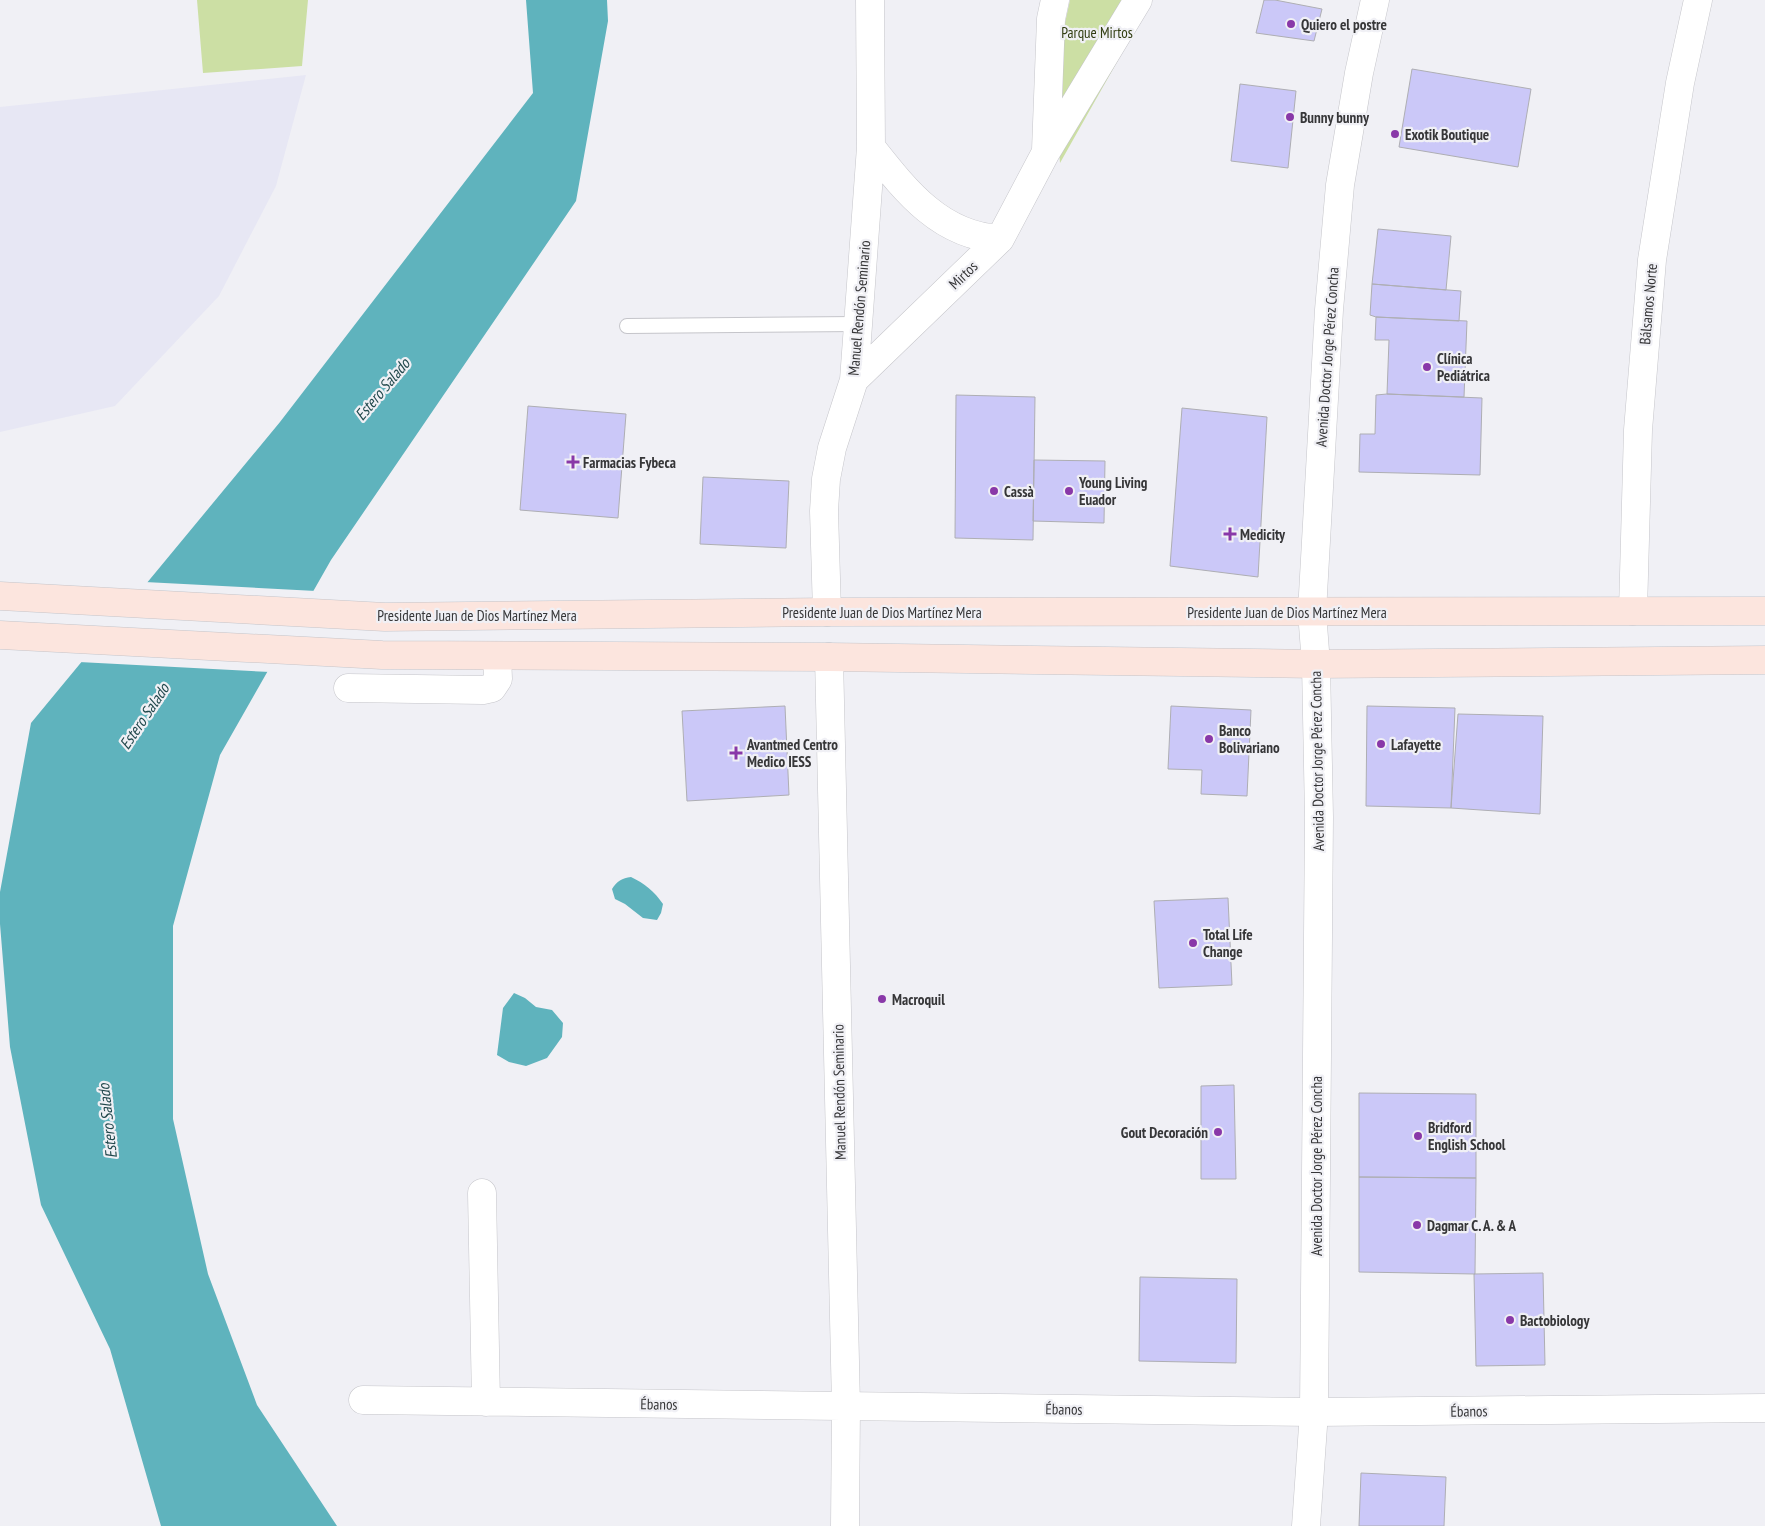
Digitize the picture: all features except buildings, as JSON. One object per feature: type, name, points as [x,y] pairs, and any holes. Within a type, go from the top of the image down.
[{"type":"main road","name":"Presidente Juan de Dios Martínez Mera","points":[[0,596],[385,617],[827,612],[1765,612]]},
{"type":"main road","points":[[0,635],[382,655],[829,657],[1316,664],[1765,660]]},
{"type":"street","name":"Manuel Rendón Seminario","points":[[827,612],[824,511],[826,479],[832,448],[854,380],[871,146],[870,0]]},
{"type":"street","name":"Mirtos","points":[[1046,152],[1051,19],[1055,0]]},
{"type":"street","name":"Mirtos","points":[[854,380],[1000,239],[1046,152],[1138,0]]},
{"type":"street","name":"Avenida Doctor Jorge Pérez Concha","points":[[1306,1526],[1314,1412],[1319,817],[1316,664],[1312,612],[1329,310],[1340,185],[1359,73],[1374,0]]},
{"type":"street","name":"Bálsamos Norte","points":[[1633,611],[1638,430],[1652,260],[1680,83],[1698,0]]},
{"type":"street","points":[[871,146],[900,183],[928,210],[964,232],[984,238],[1000,239]]},
{"type":"street","points":[[348,688],[483,690],[492,688],[498,679],[497,656]]},
{"type":"street","name":"Manuel Rendón Seminario","points":[[829,657],[846,1406],[846,1526]]},
{"type":"street","points":[[482,1194],[486,1402]]},
{"type":"street","name":"Ébanos","points":[[363,1400],[1314,1412],[1765,1408]]},
{"type":"lane","points":[[627,326],[858,324]]},
{"type":"shaded area","points":[[306,75],[276,186],[219,296],[115,406],[0,432],[0,107]]},
{"type":"green space","points":[[197,0],[308,0],[302,66],[203,73]]},
{"type":"green space","name":"Parque Mirtos","points":[[1070,0],[1152,0],[1060,163],[1053,78]]},
{"type":"water","name":"Estero Salado","points":[[526,0],[607,0],[608,21],[576,201],[331,560],[220,755],[173,926],[173,1119],[208,1274],[257,1405],[337,1526],[161,1526],[110,1349],[41,1205],[10,1047],[0,924],[0,892],[31,723],[280,422],[533,93]]},
{"type":"water","points":[[631,877],[649,888],[663,904],[657,920],[643,918],[615,899],[612,889],[614,886],[620,880]]},
{"type":"water","points":[[514,993],[525,998],[536,1007],[552,1010],[563,1023],[562,1037],[547,1058],[526,1066],[509,1062],[497,1055],[503,1008]]},
{"type":"pier","points":[[145,582],[316,591],[270,672],[79,662]]},
{"type":"place","name":"Quiero el postre","points":[[1291,24]]},
{"type":"place","name":"Bunny bunny","points":[[1290,117]]},
{"type":"place","name":"Exotik Boutique","points":[[1395,134]]},
{"type":"place","name":"Clínica Pediátrica","points":[[1427,367]]},
{"type":"place","name":"Farmacias Fybeca","points":[[573,462]]},
{"type":"place","name":"Cassà","points":[[994,491]]},
{"type":"place","name":"Young Living Euador","points":[[1069,491]]},
{"type":"place","name":"Medicity","points":[[1230,534]]},
{"type":"place","name":"Banco Bolivariano","points":[[1209,739]]},
{"type":"place","name":"Lafayette","points":[[1381,744]]},
{"type":"place","name":"Avantmed Centro Medico IESS","points":[[736,753]]},
{"type":"place","name":"Total Life Change","points":[[1193,943]]},
{"type":"place","name":"Macroquil","points":[[882,999]]},
{"type":"place","name":"Gout Decoración","points":[[1218,1132]]},
{"type":"place","name":"Bridford English School","points":[[1418,1136]]},
{"type":"place","name":"Dagmar C. A. & A","points":[[1417,1225]]},
{"type":"place","name":"Bactobiology","points":[[1510,1320]]}]
